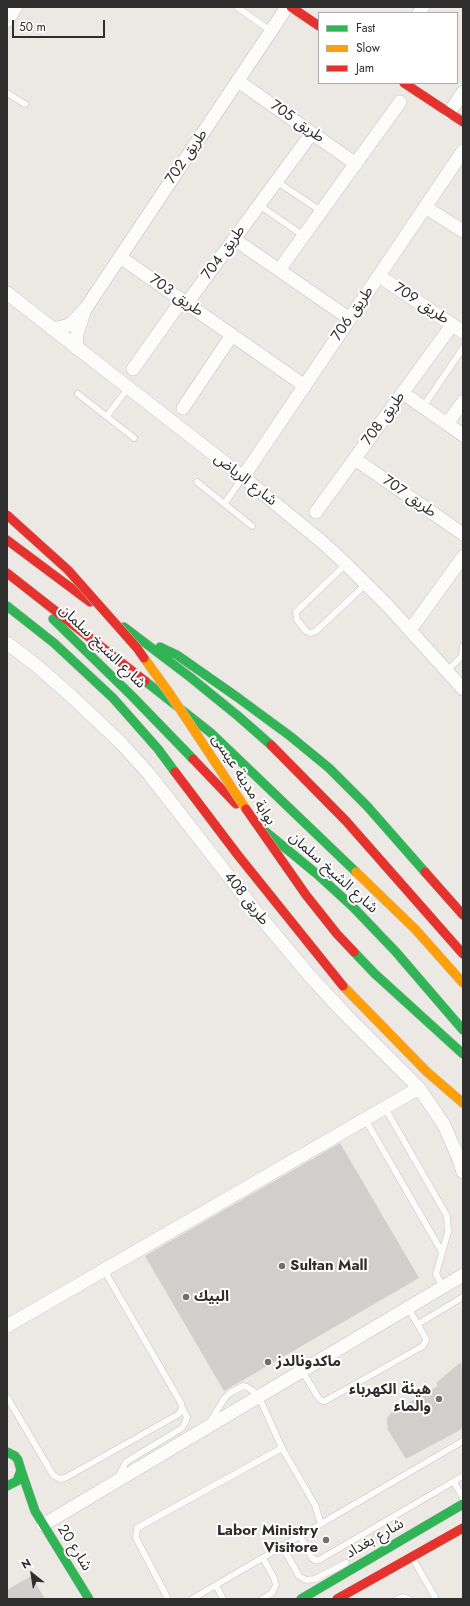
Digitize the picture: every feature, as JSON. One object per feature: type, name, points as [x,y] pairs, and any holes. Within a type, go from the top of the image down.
[{"type":"main road","points":[[291,7],[318,25]]},
{"type":"main road","points":[[406,84],[463,122]]},
{"type":"main road","name":"بوابة مدينة عيسى","points":[[7,515],[68,570],[137,648],[170,694],[269,844],[336,934],[374,973],[463,1054]]},
{"type":"main road","name":"شارع الشيخ سلمان","points":[[7,540],[147,644],[238,716],[275,749],[346,821],[463,954]]},
{"type":"main road","name":"شارع الشيخ سلمان","points":[[7,573],[211,733],[293,810],[415,930],[463,983]]},
{"type":"main road","name":"شارع الشيخ سلمان","points":[[7,573],[132,696],[250,818],[353,908],[396,952],[463,1030]]},
{"type":"main road","points":[[7,606],[54,643],[113,698],[158,749],[237,854],[349,993],[427,1072],[463,1103]]},
{"type":"main road","name":"شارع الشيخ سلمان","points":[[147,644],[162,648],[184,659],[258,712],[311,753],[367,806],[463,915]]},
{"type":"main road","name":"شارع 20","points":[[8,1451],[18,1460],[27,1491],[35,1511],[89,1599]]},
{"type":"main road","points":[[12,1492],[21,1470]]},
{"type":"main road","name":"شارع 20","points":[[12,1492],[35,1511]]},
{"type":"main road","name":"شارع بغداد","points":[[301,1599],[463,1504]]},
{"type":"main road","points":[[337,1599],[463,1528]]},
{"type":"street","points":[[7,20],[16,7]]},
{"type":"street","name":"طريق 702","points":[[52,329],[72,323],[86,308],[287,7]]},
{"type":"street","name":"طريق 705","points":[[238,81],[356,164]]},
{"type":"street","points":[[449,113],[463,92]]},
{"type":"street","points":[[279,270],[400,102]]},
{"type":"street","name":"طريق 704","points":[[133,369],[177,307],[187,304],[312,133]]},
{"type":"street","name":"طريق 706","points":[[243,477],[463,151]]},
{"type":"street","points":[[425,207],[463,231]]},
{"type":"street","points":[[234,239],[350,319]]},
{"type":"street","name":"طريق 703","points":[[120,257],[305,386]]},
{"type":"street","name":"طريق 709","points":[[379,276],[463,332]]},
{"type":"street","name":"شارع الرياض","points":[[7,293],[243,477],[346,564],[462,685]]},
{"type":"street","name":"طريق 702","points":[[76,348],[78,328],[86,308]]},
{"type":"street","name":"طريق 708","points":[[316,512],[452,325]]},
{"type":"street","points":[[183,408],[232,335]]},
{"type":"street","points":[[403,393],[463,436]]},
{"type":"street","points":[[447,424],[463,402]]},
{"type":"street","name":"طريق 707","points":[[355,459],[463,534]]},
{"type":"street","points":[[410,630],[463,557]]},
{"type":"street","name":"طريق 408","points":[[7,643],[69,694],[121,743],[149,774],[258,914],[309,975],[347,1016],[419,1088],[444,1125],[463,1172]]},
{"type":"street","points":[[7,1326],[419,1088]]},
{"type":"street","points":[[43,1525],[463,1276]]},
{"type":"lane","points":[[237,7],[271,31]]},
{"type":"lane","points":[[7,93],[25,104]]},
{"type":"lane","points":[[276,181],[321,211]]},
{"type":"lane","points":[[259,205],[304,236]]},
{"type":"lane","points":[[423,407],[463,348]]},
{"type":"lane","points":[[107,416],[128,388]]},
{"type":"lane","points":[[78,394],[134,438]]},
{"type":"lane","points":[[225,503],[243,477]]},
{"type":"lane","points":[[197,482],[252,526]]},
{"type":"lane","points":[[346,564],[296,612],[297,620],[306,631],[311,633],[316,631],[366,584]]},
{"type":"lane","points":[[447,671],[462,656],[463,646]]},
{"type":"lane","points":[[384,1108],[447,1216],[448,1232],[436,1274],[443,1287]]},
{"type":"lane","points":[[365,1119],[442,1252]]},
{"type":"lane","points":[[104,1270],[186,1413],[185,1423],[182,1428],[126,1462],[115,1482]]},
{"type":"lane","points":[[418,1324],[463,1297]]},
{"type":"lane","points":[[302,1371],[319,1400],[329,1400],[423,1346],[426,1340],[425,1336],[408,1308]]},
{"type":"lane","points":[[207,1427],[224,1399],[230,1393],[243,1386],[260,1396],[282,1448],[315,1505],[321,1524]]},
{"type":"lane","points":[[7,1397],[53,1475],[60,1479],[65,1478],[176,1416],[182,1408]]},
{"type":"lane","points":[[192,1599],[463,1441]]},
{"type":"lane","points":[[168,1599],[136,1538],[137,1528],[282,1448]]},
{"type":"lane","points":[[300,1536],[312,1558],[319,1560],[463,1476]]},
{"type":"lane","points":[[454,1482],[463,1498]]},
{"type":"lane","points":[[282,1546],[299,1576],[306,1580],[315,1579],[342,1564],[369,1559]]},
{"type":"lane","points":[[411,1556],[436,1599]]},
{"type":"lane","points":[[262,1599],[272,1593],[276,1585],[264,1558]]},
{"type":"lane","points":[[216,1585],[223,1599]]},
{"type":"lane","points":[[397,1599],[403,1597],[409,1599]]},
{"type":"building","name":"Sultan Mall","points":[[340,1143],[419,1278],[224,1391],[145,1256]]},
{"type":"building","name":"هيئة الكهرباء والماء","points":[[461,1362],[463,1380],[463,1426],[460,1430],[406,1459],[388,1430],[387,1418],[392,1412],[438,1386],[436,1383]]},
{"type":"building","points":[[31,1576],[45,1599],[7,1599],[7,1590]]},
{"type":"traffic: fast","points":[[7,606],[54,643],[113,698],[158,749],[175,772]]},
{"type":"traffic: fast","points":[[53,619],[132,696],[193,759]]},
{"type":"traffic: fast","points":[[124,627],[190,677],[271,745]]},
{"type":"traffic: fast","points":[[160,647],[177,655],[237,697],[290,736],[329,768],[367,806],[425,872]]},
{"type":"traffic: fast","points":[[145,681],[211,733],[356,872]]},
{"type":"traffic: fast","points":[[266,832],[318,875],[353,907],[396,952],[463,1030]]},
{"type":"traffic: fast","points":[[354,952],[374,973],[463,1054]]},
{"type":"traffic: fast","points":[[7,1452],[15,1456],[21,1470],[17,1481],[7,1486]]},
{"type":"traffic: fast","points":[[21,1470],[35,1511],[89,1599]]},
{"type":"traffic: fast","points":[[301,1599],[463,1504]]},
{"type":"traffic: slow","points":[[144,658],[170,694],[246,809]]},
{"type":"traffic: slow","points":[[356,872],[415,929],[463,983]]},
{"type":"traffic: slow","points":[[343,986],[427,1072],[463,1103]]},
{"type":"traffic: jam","points":[[291,7],[318,25]]},
{"type":"traffic: jam","points":[[406,84],[463,122]]},
{"type":"traffic: jam","points":[[7,515],[68,570],[137,648],[144,658]]},
{"type":"traffic: jam","points":[[7,540],[90,602]]},
{"type":"traffic: jam","points":[[7,573],[145,681]]},
{"type":"traffic: jam","points":[[271,745],[346,821],[463,954]]},
{"type":"traffic: jam","points":[[193,759],[236,804]]},
{"type":"traffic: jam","points":[[175,772],[237,854],[343,986]]},
{"type":"traffic: jam","points":[[246,809],[306,895],[337,934],[354,952]]},
{"type":"traffic: jam","points":[[425,872],[463,915]]},
{"type":"traffic: jam","points":[[337,1599],[463,1528]]},
{"type":"place","name":"Sultan Mall","points":[[282,1266]]},
{"type":"place","name":"البيك","points":[[186,1297]]},
{"type":"place","name":"ماكدونالدز","points":[[268,1362]]},
{"type":"place","name":"هيئة الكهرباء والماء","points":[[439,1399]]},
{"type":"place","name":"Labor Ministry Visitore","points":[[326,1540]]}]
